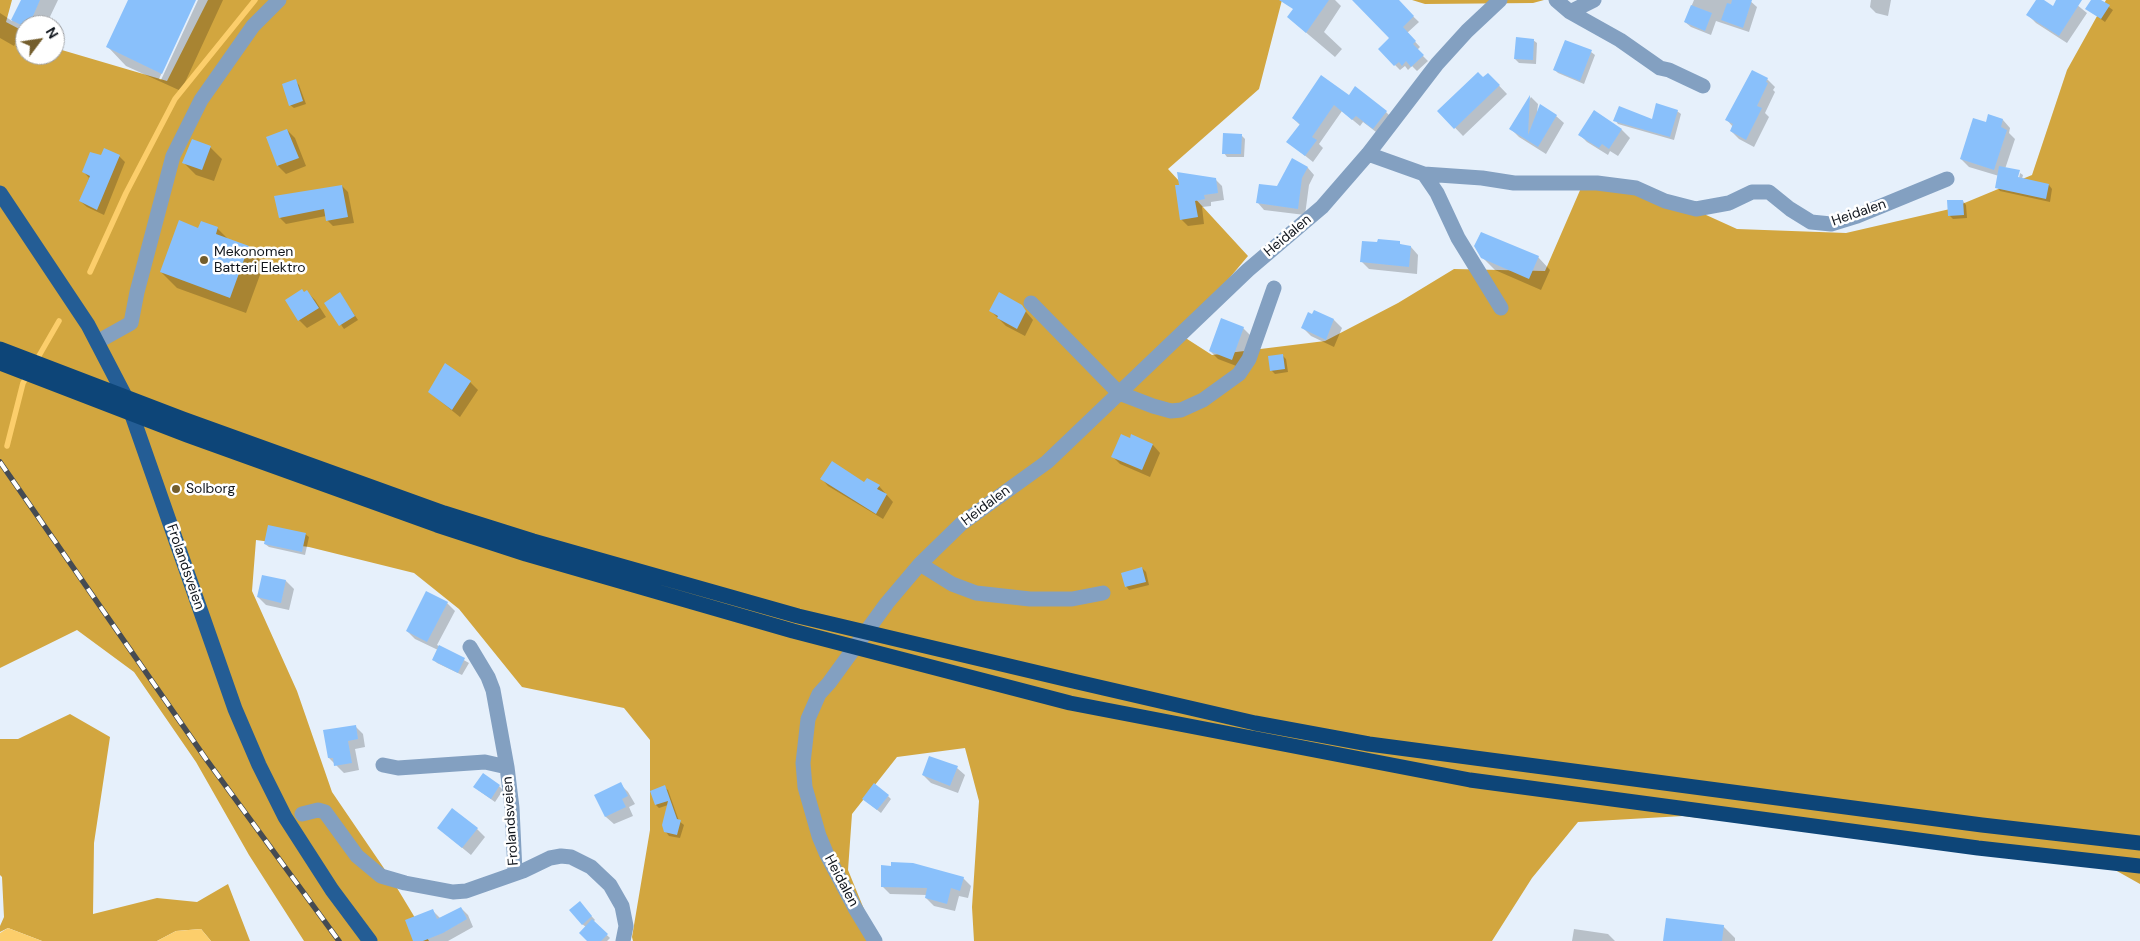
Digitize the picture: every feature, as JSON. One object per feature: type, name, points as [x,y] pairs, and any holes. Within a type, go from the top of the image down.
[{"type":"highway","points":[[0,349],[526,554],[794,631],[1070,703],[1470,780],[1968,847],[2140,866]]},
{"type":"highway","points":[[0,364],[187,435],[357,489],[533,541],[798,616],[1255,723],[1368,744],[1471,758],[1982,825],[2140,842]]},
{"type":"main road","name":"Frolandsveien","points":[[0,193],[97,342],[126,398],[235,709],[258,765],[290,825],[332,890],[370,941]]},
{"type":"street","points":[[97,342],[131,323],[137,292],[173,156],[201,100],[253,26],[279,0]]},
{"type":"street","name":"Heidalen","points":[[875,941],[827,855],[819,836],[805,788],[803,763],[808,719],[819,694],[887,603],[920,564],[961,524],[1047,462],[1248,270],[1322,207],[1368,154],[1437,64],[1467,31],[1500,0]]},
{"type":"street","points":[[1556,0],[1570,12],[1620,40],[1660,68],[1669,70],[1703,86]]},
{"type":"street","points":[[1570,12],[1594,0]]},
{"type":"street","name":"Heidalen","points":[[1368,154],[1424,174],[1482,178],[1514,183],[1606,184],[1636,188],[1665,201],[1696,209],[1729,203],[1752,192],[1769,192],[1790,209],[1811,222],[1831,224],[1857,216],[1947,179]]},
{"type":"street","points":[[1424,174],[1437,193],[1458,238],[1501,308]]},
{"type":"street","points":[[1031,303],[1119,393],[1171,411],[1188,409],[1239,374],[1249,359],[1274,288]]},
{"type":"street","points":[[920,564],[952,584],[976,593],[1030,599],[1072,598],[1103,593]]},
{"type":"street","name":"Frolandsveien","points":[[302,814],[318,810],[325,812],[357,856],[381,876],[405,883],[453,892],[466,891],[515,872],[512,808],[507,767],[492,690],[488,677],[470,647]]},
{"type":"street","points":[[384,766],[398,768],[486,762],[507,767]]},
{"type":"street","points":[[515,872],[550,858],[561,856],[571,857],[591,867],[610,885],[622,906],[626,926],[623,941]]},
{"type":"shaded area","points":[[0,0],[12,0],[6,22],[15,27],[15,65],[65,65],[65,51],[167,81],[208,0],[1282,0],[1259,89],[1168,169],[1248,256],[1188,327],[1184,337],[1212,355],[1325,341],[1398,303],[1454,269],[1545,271],[1581,188],[1640,185],[1737,229],[1846,233],[1950,209],[2032,175],[2067,70],[2106,0],[2140,0],[2140,884],[2108,866],[1683,816],[1578,822],[1532,878],[1492,941],[974,941],[972,907],[979,801],[965,748],[897,757],[852,814],[848,870],[877,941],[633,941],[632,937],[650,830],[650,740],[624,708],[522,687],[459,609],[414,573],[309,547],[256,540],[252,591],[297,691],[332,792],[394,883],[429,941],[304,941],[249,855],[196,762],[134,672],[77,630],[0,668]]},
{"type":"shaded area","points":[[1412,0],[1544,0],[1533,3],[1425,4]]},
{"type":"shaded area","points":[[70,714],[110,737],[94,843],[93,914],[157,898],[197,902],[228,884],[250,941],[211,941],[201,929],[176,931],[157,941],[42,941],[8,928],[0,932],[0,926],[4,917],[2,877],[0,875],[0,739],[18,739]]},
{"type":"shaded area","points":[[8,928],[42,941],[0,941],[0,933]]},
{"type":"shaded area","points":[[201,929],[211,941],[157,941],[176,931]]},
{"type":"building","points":[[21,0],[40,0],[33,15],[15,15],[15,22],[11,20]]},
{"type":"building","points":[[128,0],[196,0],[162,74],[106,47]]},
{"type":"building","points":[[1279,0],[1329,0],[1306,33],[1287,17],[1293,9]]},
{"type":"building","points":[[1352,0],[1399,0],[1414,16],[1403,27],[1416,41],[1413,44],[1424,55],[1411,67],[1406,61],[1402,66],[1399,62],[1394,66],[1378,49],[1389,38]]},
{"type":"building","points":[[1732,0],[1752,0],[1743,28],[1721,20],[1727,3],[1731,4]]},
{"type":"building","points":[[2036,0],[2044,0],[2053,6],[2056,0],[2082,0],[2059,36],[2026,15]]},
{"type":"building","points":[[2091,0],[2101,0],[2110,5],[2101,19],[2085,9]]},
{"type":"building","points":[[1691,5],[1712,13],[1705,31],[1684,22]]},
{"type":"building","points":[[1516,37],[1534,39],[1533,60],[1514,59]]},
{"type":"building","points":[[1565,40],[1592,50],[1580,81],[1553,70]]},
{"type":"building","points":[[1752,70],[1768,78],[1766,82],[1768,83],[1757,106],[1762,108],[1746,140],[1730,131],[1733,124],[1725,120]]},
{"type":"building","points":[[1478,72],[1483,77],[1488,73],[1500,85],[1454,129],[1437,111]]},
{"type":"building","points":[[1321,75],[1349,95],[1355,86],[1387,111],[1373,129],[1356,116],[1352,120],[1334,105],[1312,137],[1317,140],[1305,156],[1286,142],[1300,124],[1292,118]]},
{"type":"building","points":[[296,79],[303,101],[289,106],[282,84]]},
{"type":"building","points":[[1530,95],[1528,135],[1540,104],[1557,115],[1538,147],[1509,129]]},
{"type":"building","points":[[1656,103],[1678,110],[1670,137],[1613,121],[1619,106],[1652,119]]},
{"type":"building","points":[[1594,110],[1622,129],[1609,149],[1602,144],[1599,148],[1578,135]]},
{"type":"building","points":[[1988,114],[2003,119],[2001,127],[2007,130],[1994,170],[1960,159],[1973,118],[1986,122]]},
{"type":"building","points":[[287,129],[299,158],[277,166],[266,137]]},
{"type":"building","points":[[1223,133],[1242,134],[1241,154],[1222,154]]},
{"type":"building","points":[[192,139],[211,146],[202,170],[182,163]]},
{"type":"building","points":[[104,148],[120,155],[97,210],[79,201],[90,176],[82,172],[90,152],[101,155]]},
{"type":"building","points":[[1292,158],[1308,167],[1302,178],[1298,209],[1256,203],[1259,184],[1277,186]]},
{"type":"building","points":[[1999,166],[2020,170],[2018,177],[2049,184],[2046,199],[1995,188]]},
{"type":"building","points":[[1177,172],[1216,178],[1218,193],[1204,195],[1205,199],[1195,201],[1198,217],[1180,220],[1175,185],[1179,185]]},
{"type":"building","points":[[342,185],[348,217],[326,221],[324,209],[279,218],[274,196]]},
{"type":"building","points":[[1947,200],[1963,200],[1964,215],[1948,216]]},
{"type":"building","points":[[179,220],[198,228],[201,221],[218,227],[216,234],[249,246],[230,298],[160,272]]},
{"type":"building","points":[[1481,232],[1539,256],[1529,279],[1481,258],[1474,246]]},
{"type":"building","points":[[1378,239],[1400,241],[1400,244],[1411,246],[1409,267],[1360,262],[1362,241],[1377,242]]},
{"type":"building","points":[[302,289],[304,292],[307,290],[319,308],[298,321],[285,300]]},
{"type":"building","points":[[340,292],[355,316],[339,326],[324,303]]},
{"type":"building","points":[[999,292],[1022,305],[1026,311],[1017,329],[997,318],[998,316],[989,311]]},
{"type":"building","points":[[1314,310],[1334,319],[1326,340],[1301,328],[1308,312],[1312,314]]},
{"type":"building","points":[[1221,318],[1244,327],[1232,360],[1209,351]]},
{"type":"building","points":[[1283,354],[1285,369],[1270,371],[1268,356]]},
{"type":"building","points":[[445,363],[471,381],[452,410],[428,392]]},
{"type":"building","points":[[1121,434],[1130,438],[1131,434],[1153,444],[1142,470],[1111,457]]},
{"type":"building","points":[[832,461],[864,482],[867,478],[880,485],[877,489],[887,494],[876,514],[820,479]]},
{"type":"building","points":[[268,525],[306,533],[302,552],[264,544]]},
{"type":"building","points":[[1142,567],[1146,582],[1125,587],[1121,573]]},
{"type":"building","points":[[262,575],[286,580],[281,603],[257,597]]},
{"type":"building","points":[[426,591],[448,602],[427,642],[406,631]]},
{"type":"building","points":[[439,645],[465,658],[458,673],[432,660]]},
{"type":"building","points":[[356,725],[358,739],[348,741],[352,763],[334,766],[333,758],[328,758],[323,730]]},
{"type":"building","points":[[929,756],[958,766],[950,786],[922,775]]},
{"type":"building","points":[[483,773],[500,785],[491,799],[473,787]]},
{"type":"building","points":[[621,782],[628,796],[622,799],[626,807],[605,817],[594,795]]},
{"type":"building","points":[[874,783],[889,795],[877,810],[862,799]]},
{"type":"building","points":[[665,785],[677,819],[681,820],[677,835],[664,832],[662,825],[668,801],[655,805],[650,791]]},
{"type":"building","points":[[452,808],[478,828],[462,848],[437,828]]},
{"type":"building","points":[[891,862],[913,863],[964,877],[960,891],[951,888],[947,904],[925,898],[927,888],[881,887],[881,865],[891,866]]},
{"type":"building","points":[[580,901],[592,916],[582,925],[569,910]]},
{"type":"building","points":[[461,907],[467,919],[443,933],[423,941],[413,941],[405,920],[433,909],[437,919]]},
{"type":"building","points":[[1666,918],[1724,925],[1722,941],[1663,941]]},
{"type":"building","points":[[592,919],[608,934],[601,941],[587,941],[579,933]]},
{"type":"waterway","points":[[90,272],[126,193],[175,99],[255,0]]},
{"type":"waterway","points":[[36,361],[59,321]]},
{"type":"waterway","points":[[7,446],[23,383],[28,375]]},
{"type":"railway","points":[[0,462],[206,759],[339,941]]},
{"type":"place","name":"Mekonomen Batteri Elektro","points":[[204,260]]},
{"type":"place","name":"Solborg","points":[[176,489]]}]
